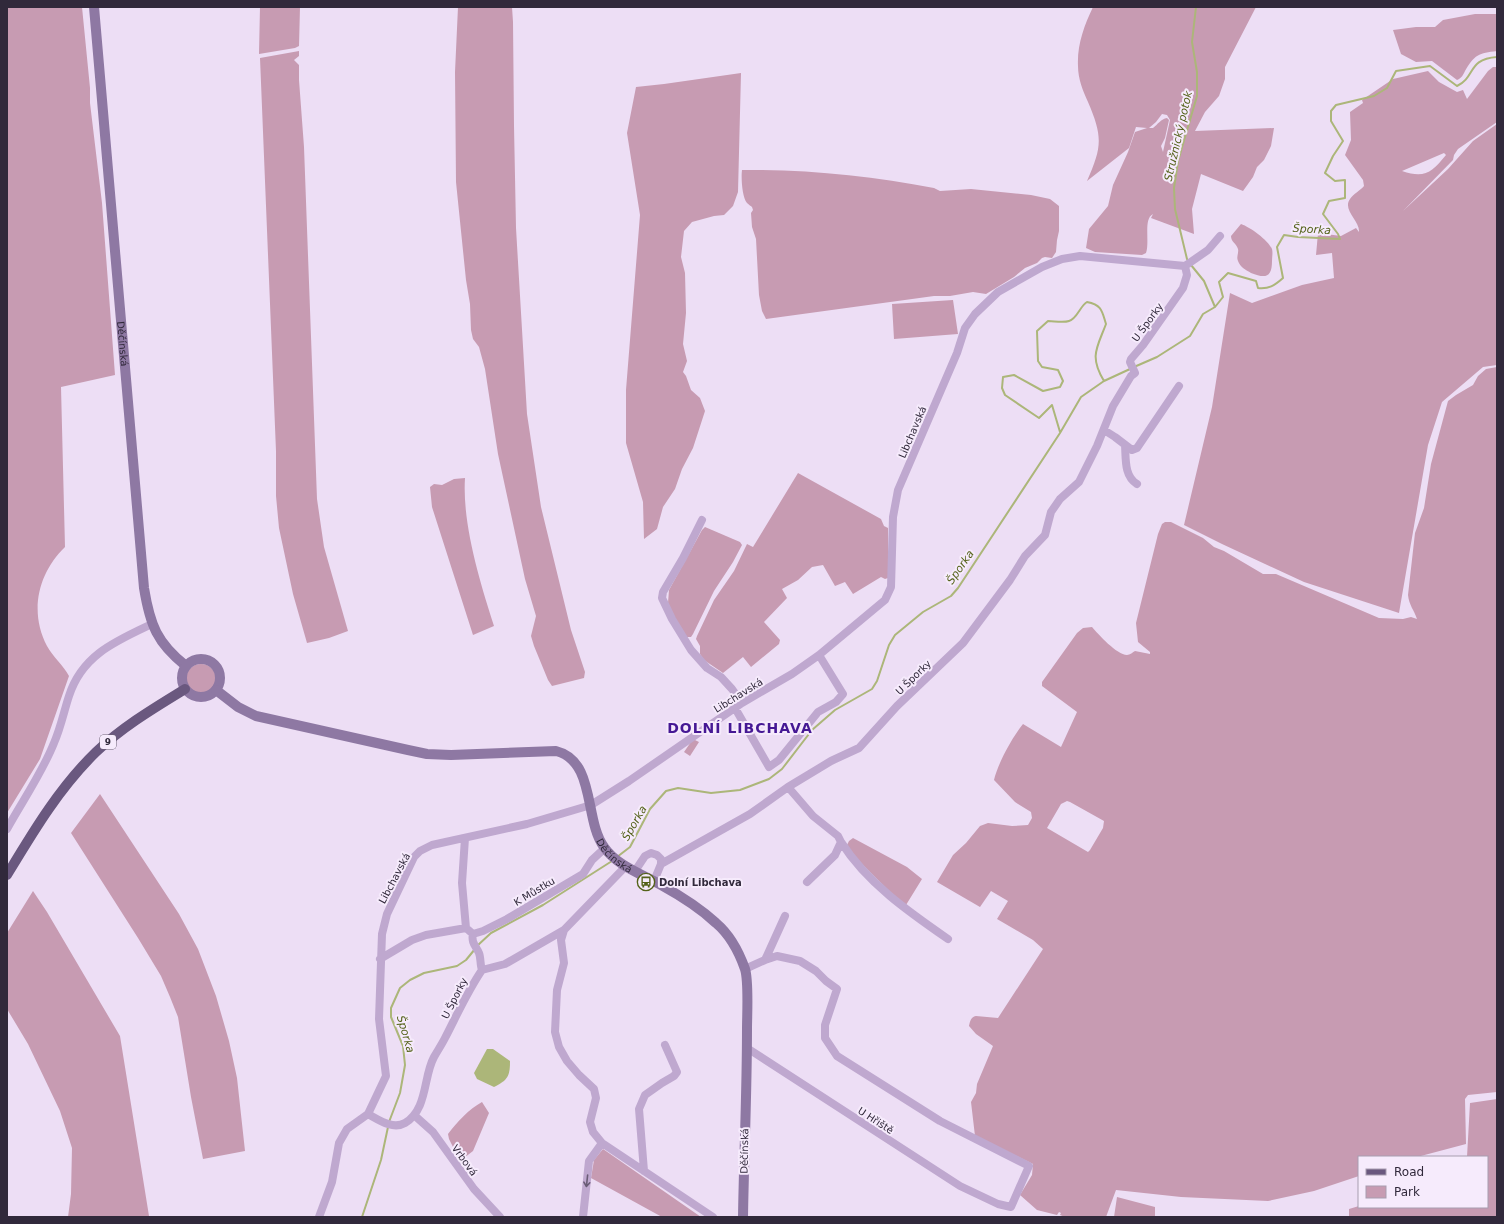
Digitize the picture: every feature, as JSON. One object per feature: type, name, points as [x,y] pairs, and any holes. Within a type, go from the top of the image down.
[{"type":"main road","name":"Děčínská","points":[[94,7],[144,588],[147,608],[152,624],[164,646],[186,666]]},
{"type":"main road","points":[[200,659],[211,662],[216,668],[220,677],[216,690],[210,695],[198,697],[192,695],[185,689],[182,677],[186,666],[192,661],[200,659]]},
{"type":"main road","name":"9","points":[[7,875],[46,812],[75,775],[96,752],[128,726],[185,689]]},
{"type":"main road","name":"Děčínská","points":[[216,690],[238,707],[256,716],[427,754],[480,755],[546,751],[560,752],[571,757],[579,768],[591,805],[599,838],[608,851],[624,865],[654,881],[704,912],[720,927],[734,945],[745,970],[747,1048],[743,1217]]},
{"type":"street","points":[[1188,264],[1208,250],[1220,236]]},
{"type":"street","name":"Libchavská","points":[[319,1217],[332,1182],[339,1142],[347,1129],[368,1114],[386,1076],[379,1019],[382,934],[387,914],[414,857],[420,851],[432,845],[527,824],[591,805],[629,781],[734,708],[792,674],[819,655],[885,600],[891,587],[892,518],[898,490],[957,353],[965,328],[975,314],[998,292],[1042,267],[1062,259],[1080,256],[1188,264]]},
{"type":"street","name":"U Šporky","points":[[661,864],[750,814],[831,761],[859,748],[897,706],[963,643],[1010,580],[1025,556],[1045,535],[1051,512],[1060,499],[1079,482],[1104,430],[1113,406],[1131,376],[1135,373],[1130,362],[1183,288],[1187,275],[1188,264]]},
{"type":"street","points":[[1104,430],[1116,437],[1132,450],[1137,448],[1179,386]]},
{"type":"street","points":[[1124,445],[1127,472],[1131,480],[1137,484]]},
{"type":"street","points":[[702,520],[683,558],[663,592],[662,598],[672,620],[691,650],[707,668],[721,677],[742,703]]},
{"type":"street","points":[[7,829],[48,756],[60,728],[69,695],[82,670],[95,656],[110,644],[152,624]]},
{"type":"street","points":[[734,708],[769,767],[779,760],[818,712],[836,702],[842,694],[819,655]]},
{"type":"street","points":[[788,788],[813,816],[838,836],[855,860],[892,898],[948,939]]},
{"type":"street","points":[[465,838],[462,883],[466,928],[473,934],[473,945],[479,952],[482,970],[505,964],[564,930],[624,865]]},
{"type":"street","points":[[807,882],[835,854],[841,842]]},
{"type":"street","name":"K Můstku","points":[[473,934],[483,931],[507,919],[583,874],[592,860],[608,851]]},
{"type":"street","points":[[635,871],[645,856],[651,854],[657,855],[661,859],[661,864],[654,881]]},
{"type":"street","points":[[745,970],[765,960],[785,916]]},
{"type":"street","points":[[380,959],[412,940],[426,935],[466,928]]},
{"type":"street","points":[[564,930],[561,940],[564,963],[557,990],[555,1032],[559,1047],[567,1061],[594,1089],[596,1098],[590,1122],[599,1145],[644,1171],[713,1217]]},
{"type":"street","name":"U Hřiště","points":[[747,1048],[960,1186],[998,1204],[1011,1206],[1029,1166],[940,1121],[837,1056],[825,1038],[825,1025],[838,989],[826,981],[816,971],[800,961],[777,956],[765,960]]},
{"type":"street","name":"U Šporky","points":[[414,1115],[421,1102],[434,1058],[472,984],[482,970]]},
{"type":"street","points":[[644,1171],[639,1109],[645,1095],[674,1076],[677,1072],[664,1045]]},
{"type":"street","points":[[368,1114],[394,1126],[405,1122],[414,1115]]},
{"type":"street","name":"Vrbová","points":[[414,1115],[432,1132],[474,1189],[500,1217]]},
{"type":"street","points":[[583,1217],[589,1161],[599,1145]]},
{"type":"green space","points":[[7,7],[82,7],[90,88],[90,103],[102,203],[115,375],[61,387],[65,547],[48,569],[43,581],[39,594],[38,620],[41,633],[47,646],[69,676],[40,759],[7,813]]},
{"type":"green space","points":[[260,7],[300,7],[299,46],[259,54]]},
{"type":"green space","points":[[458,7],[512,7],[516,228],[527,414],[541,507],[571,630],[585,672],[584,678],[552,686],[548,680],[531,636],[536,616],[525,579],[498,454],[485,369],[479,347],[473,339],[471,330],[470,304],[466,280],[456,182],[455,72]]},
{"type":"green space","points":[[1093,7],[1256,7],[1225,67],[1225,79],[1219,96],[1205,112],[1195,131],[1274,128],[1271,146],[1264,160],[1257,167],[1253,177],[1243,191],[1201,174],[1192,209],[1194,234],[1151,218],[1153,214],[1147,225],[1146,253],[1142,255],[1095,252],[1086,248],[1089,229],[1108,206],[1113,185],[1128,152],[1135,132],[1147,128],[1136,127],[1129,148],[1087,181],[1096,159],[1099,142],[1093,114],[1081,85],[1078,71],[1078,58],[1084,28]],"holes":[[[1162,114],[1167,115],[1170,120],[1163,152],[1161,146],[1165,138],[1169,120],[1167,118],[1153,128],[1149,128]]]},
{"type":"green space","points":[[1475,14],[1497,14],[1497,51],[1481,54],[1474,58],[1459,79],[1457,80],[1432,61],[1416,62],[1401,54],[1393,30],[1416,27],[1435,27],[1443,20]]},
{"type":"green space","points":[[299,51],[299,56],[294,60],[299,65],[304,147],[317,499],[324,547],[348,631],[329,638],[307,643],[293,594],[279,528],[276,496],[276,451],[260,58]]},
{"type":"green space","points":[[1493,67],[1497,67],[1497,122],[1458,149],[1453,160],[1403,211],[1448,169],[1473,141],[1497,124],[1497,365],[1483,367],[1442,402],[1428,445],[1399,613],[1304,582],[1184,525],[1212,407],[1230,293],[1252,303],[1302,285],[1334,278],[1332,253],[1316,255],[1318,233],[1341,236],[1356,228],[1359,232],[1359,228],[1348,207],[1351,197],[1364,186],[1363,180],[1345,155],[1351,140],[1350,112],[1363,103],[1362,100],[1393,79],[1428,71],[1439,82],[1457,92],[1463,90],[1467,99],[1488,71]],"holes":[[[1444,153],[1446,155],[1432,170],[1422,174],[1402,171]]]},
{"type":"green space","points":[[741,73],[738,192],[733,206],[724,215],[692,222],[684,231],[681,257],[685,273],[686,313],[683,344],[687,361],[683,372],[691,390],[700,398],[705,411],[693,448],[682,469],[675,489],[663,507],[657,529],[644,539],[643,502],[626,443],[626,390],[640,215],[627,133],[636,87]]},
{"type":"green space","points":[[742,170],[839,174],[911,184],[934,188],[940,191],[971,189],[1031,195],[1050,199],[1059,206],[1059,231],[1056,252],[1052,258],[1042,258],[1037,263],[1025,268],[1014,277],[986,294],[973,292],[950,296],[934,296],[766,319],[762,311],[759,295],[756,239],[752,227],[751,213],[753,210],[745,200]]},
{"type":"green space","points":[[1241,224],[1258,234],[1270,245],[1272,249],[1272,266],[1267,275],[1261,276],[1251,273],[1240,265],[1237,258],[1238,249],[1231,236]]},
{"type":"green space","points":[[953,300],[958,334],[894,339],[892,304]]},
{"type":"green space","points":[[1497,367],[1497,1092],[1468,1095],[1465,1099],[1466,1144],[1421,1156],[1358,1156],[1358,1176],[1314,1191],[1268,1201],[1181,1197],[1116,1190],[1106,1217],[1065,1217],[1060,1215],[1061,1213],[1059,1212],[1057,1215],[1037,1210],[1020,1195],[1032,1175],[1033,1164],[975,1136],[971,1102],[976,1093],[977,1084],[993,1046],[976,1034],[969,1026],[973,1017],[976,1016],[998,1018],[1043,949],[1033,940],[997,919],[1008,901],[991,891],[980,907],[937,882],[953,855],[966,843],[980,826],[988,823],[1012,826],[1028,825],[1032,818],[1031,812],[1015,802],[994,780],[1006,751],[1014,736],[1023,724],[1061,747],[1077,712],[1042,686],[1042,682],[1077,633],[1083,628],[1092,627],[1108,644],[1123,654],[1128,655],[1135,651],[1150,654],[1150,652],[1138,642],[1136,623],[1158,534],[1162,524],[1165,522],[1171,522],[1203,538],[1214,547],[1224,551],[1263,574],[1276,574],[1379,618],[1403,619],[1411,617],[1417,619],[1410,605],[1408,595],[1415,533],[1424,508],[1431,464],[1448,401],[1473,385],[1478,376],[1486,369]],"holes":[[[1067,801],[1104,821],[1103,828],[1088,852],[1047,828],[1061,804]]]},
{"type":"green space","points":[[798,473],[881,519],[884,526],[888,528],[888,578],[885,579],[881,577],[853,594],[845,582],[835,586],[823,565],[812,567],[798,580],[782,589],[787,598],[764,622],[780,640],[779,644],[751,667],[743,657],[723,673],[704,660],[700,654],[700,646],[696,639],[697,636],[714,600],[734,571],[747,544],[753,547]]},
{"type":"green space","points":[[465,478],[466,514],[469,533],[483,591],[494,626],[473,635],[432,507],[430,487],[434,484],[442,485],[454,479]]},
{"type":"green space","points":[[705,527],[740,542],[742,545],[714,591],[693,634],[691,637],[684,637],[668,603],[669,590]]},
{"type":"green space","points":[[201,664],[211,669],[216,679],[211,689],[201,694],[191,689],[186,679],[191,669]]},
{"type":"green space","points":[[693,739],[699,742],[690,756],[684,752]]},
{"type":"green space","points":[[100,794],[179,914],[198,949],[216,996],[229,1041],[237,1078],[245,1151],[203,1159],[178,1017],[170,997],[161,976],[71,833]]},
{"type":"green space","points":[[853,838],[907,867],[922,879],[906,905],[894,896],[854,856],[847,845]]},
{"type":"green space","points":[[33,891],[47,912],[120,1036],[149,1216],[151,1217],[68,1217],[71,1194],[72,1148],[60,1111],[28,1044],[7,1009],[7,933]]},
{"type":"green space","points":[[1497,1099],[1497,1217],[1349,1217],[1349,1209],[1358,1206],[1358,1208],[1488,1208],[1488,1156],[1467,1156],[1470,1103]]},
{"type":"green space","points":[[482,1102],[489,1113],[473,1151],[460,1161],[448,1134],[472,1108]]},
{"type":"green space","points":[[603,1149],[701,1217],[662,1217],[591,1178],[594,1160]]},
{"type":"green space","points":[[1117,1197],[1155,1207],[1155,1217],[1114,1217]]},
{"type":"shaded area","points":[[487,1049],[493,1049],[510,1061],[509,1074],[505,1080],[494,1087],[477,1079],[474,1073]]},
{"type":"waterway","name":"Stružnický potok","points":[[1189,262],[1175,209],[1174,188],[1178,161],[1197,96],[1197,72],[1192,42],[1196,7]]},
{"type":"waterway","name":"Šporka","points":[[1134,367],[1157,357],[1190,336],[1203,314],[1215,307],[1223,297],[1219,282],[1228,273],[1256,281],[1258,288],[1271,286],[1283,278],[1277,247],[1284,235],[1340,239],[1323,214],[1329,201],[1345,198],[1345,180],[1335,181],[1325,173],[1333,156],[1343,141],[1331,121],[1331,111],[1336,105],[1374,96],[1387,88],[1396,71],[1430,66],[1457,86],[1467,78],[1476,65],[1481,61],[1487,58],[1497,57]]},
{"type":"waterway","name":"Stružnický potok","points":[[1191,265],[1204,281],[1215,307]]},
{"type":"waterway","points":[[1060,432],[1052,405],[1039,418],[1005,395],[1002,388],[1003,377],[1014,375],[1043,391],[1060,387],[1063,381],[1058,370],[1042,367],[1038,361],[1037,331],[1048,321],[1064,322],[1072,320],[1082,306],[1087,302],[1099,307],[1106,324],[1097,346],[1096,358],[1099,372],[1104,381]]},
{"type":"waterway","name":"Šporka","points":[[617,857],[630,847],[650,809],[666,791],[678,788],[711,793],[740,790],[769,779],[782,769],[812,730],[835,710],[872,689],[877,681],[889,645],[895,635],[923,612],[951,596],[958,588],[1060,433],[1081,397],[1104,381],[1130,369]]},
{"type":"waterway","name":"Šporka","points":[[477,946],[491,933],[543,905],[612,861]]},
{"type":"waterway","name":"Šporka","points":[[389,1122],[400,1093],[405,1065],[403,1046],[391,1017],[391,1008],[400,988],[410,980],[424,973],[457,966],[466,960],[475,949]]},
{"type":"waterway","name":"Šporka","points":[[362,1217],[381,1160],[388,1127]]},
{"type":"place","name":"Dolní Libchava","points":[[646,882]]},
{"type":"district","name":"DOLNÍ LIBCHAVA","points":[[740,728]]}]
